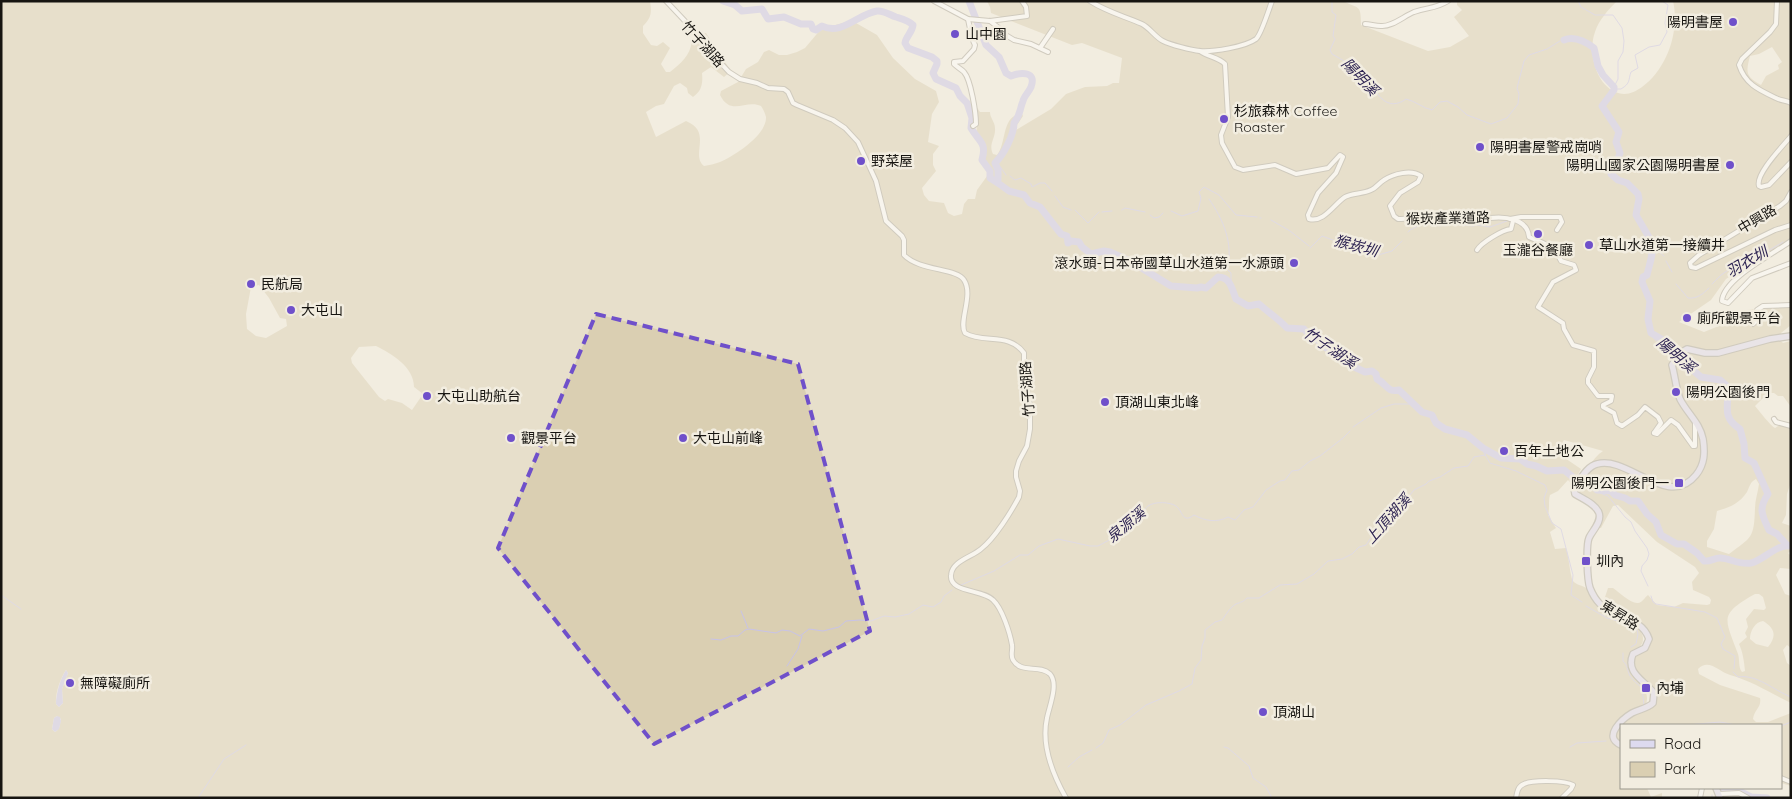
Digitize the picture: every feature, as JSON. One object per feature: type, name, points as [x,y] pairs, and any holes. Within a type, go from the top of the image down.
[{"type":"street","name":"竹子湖路","points":[[666,1],[701,38],[729,72],[740,79],[774,89],[784,89],[797,106],[833,120],[854,137],[876,181],[886,221],[904,240],[903,252],[905,257],[924,267],[956,274],[964,278],[968,298],[962,328],[965,333],[974,337],[1003,339],[1017,346],[1024,353],[1024,372],[1030,404],[1030,429],[1029,438],[1016,471],[1020,497],[992,538],[981,549],[957,564],[951,575],[952,581],[956,586],[983,594],[992,599],[998,606],[1012,643],[1012,656],[1017,664],[1026,668],[1040,669],[1051,675],[1053,679],[1052,698],[1046,719],[1046,739],[1052,766],[1066,798]]},
{"type":"street","points":[[934,1],[968,19],[990,21],[1027,16],[1026,7],[1022,1]]},
{"type":"street","points":[[1090,1],[1100,9],[1142,24],[1152,30],[1164,42],[1200,51],[1234,47],[1257,38],[1262,32],[1263,23],[1272,1]]},
{"type":"street","points":[[1365,24],[1381,26],[1394,23],[1412,13],[1426,8],[1438,7],[1448,1]]},
{"type":"street","points":[[1777,1],[1776,24],[1742,59],[1739,65],[1742,75],[1747,82],[1791,104]]},
{"type":"street","points":[[968,19],[975,45],[974,49],[963,61],[954,62],[954,64],[964,72],[967,78],[976,116],[976,124],[973,126]]},
{"type":"street","points":[[990,21],[1004,34],[1014,40],[1031,44],[1048,52]]},
{"type":"street","points":[[1040,48],[1053,29]]},
{"type":"street","name":"猴崁產業道路","points":[[1200,51],[1225,64],[1229,109],[1227,123],[1221,136],[1222,143],[1235,167],[1243,170],[1275,165],[1296,174],[1328,168],[1337,157],[1340,155],[1342,158],[1336,173],[1318,193],[1308,215],[1311,220],[1325,215],[1346,196],[1374,189],[1384,180],[1410,172],[1421,176],[1418,182],[1400,193],[1390,206],[1394,216],[1398,219],[1416,217],[1475,221],[1489,218],[1511,220]]},
{"type":"street","name":"中興路","points":[[1791,136],[1765,167],[1758,179],[1759,186],[1761,188],[1770,185],[1791,162]]},
{"type":"street","name":"中興路","points":[[1791,192],[1780,206],[1699,255],[1690,263],[1691,267],[1696,268],[1791,224]]},
{"type":"street","points":[[1511,220],[1556,216],[1560,217],[1562,222],[1557,230]]},
{"type":"street","points":[[1511,220],[1518,221],[1526,226],[1531,239],[1544,242],[1557,253],[1561,261],[1574,265],[1576,268],[1574,273],[1553,282],[1538,306],[1539,309],[1551,314],[1558,322],[1563,323],[1564,329],[1573,345],[1594,351],[1594,368],[1588,383],[1598,396],[1612,396],[1611,401],[1603,405],[1603,407],[1614,413],[1617,423],[1622,426],[1627,424],[1645,407],[1658,417],[1661,424],[1654,433],[1657,434],[1670,420],[1678,425],[1693,446],[1695,446],[1695,420],[1681,401],[1672,366],[1680,353],[1687,349],[1705,353],[1718,353],[1770,339],[1791,336]]},
{"type":"street","points":[[1477,250],[1480,245],[1494,238],[1500,232],[1511,229],[1511,220]]},
{"type":"street","points":[[1791,241],[1740,276],[1724,293],[1722,302],[1728,304],[1752,278],[1791,263]]},
{"type":"street","points":[[1753,324],[1756,320],[1757,310],[1763,306],[1791,305]]},
{"type":"street","points":[[1774,419],[1776,422],[1791,426]]},
{"type":"street","name":"東昇路","points":[[1620,744],[1615,742],[1613,736],[1614,729],[1632,713],[1649,707],[1653,703],[1654,693],[1636,676],[1631,663],[1633,654],[1645,648],[1649,639],[1645,631],[1638,625],[1599,603],[1589,586],[1587,547],[1599,514],[1594,506],[1574,492],[1588,469],[1596,464],[1608,463],[1658,484],[1673,487],[1684,484],[1694,478],[1703,463],[1705,452],[1702,433],[1695,420]]},
{"type":"street","points":[[1516,798],[1517,792],[1523,784],[1553,782],[1570,783],[1573,785],[1562,798]]},
{"type":"street","points":[[1700,798],[1702,790]]},
{"type":"street","points":[[1719,796],[1739,793],[1748,798]]},
{"type":"highlighted area","points":[[596,314],[798,364],[870,631],[654,744],[498,548]]},
{"type":"green space","points":[[1,1],[650,1],[650,15],[643,26],[643,33],[651,45],[657,46],[663,42],[670,48],[661,64],[666,72],[670,72],[681,62],[687,55],[692,41],[703,33],[706,33],[731,71],[724,77],[711,67],[702,73],[701,86],[693,97],[688,93],[687,88],[680,83],[674,86],[664,104],[646,112],[656,137],[686,121],[694,126],[700,137],[699,156],[704,166],[720,162],[741,150],[756,138],[765,124],[766,117],[761,106],[755,104],[729,105],[724,102],[720,95],[721,91],[738,82],[746,69],[758,62],[764,52],[769,50],[779,55],[787,55],[797,52],[805,48],[821,29],[850,21],[877,35],[893,58],[915,79],[936,91],[939,102],[932,114],[928,142],[939,146],[933,154],[933,165],[936,171],[922,188],[924,195],[929,201],[944,203],[948,213],[954,216],[962,214],[964,204],[968,199],[975,199],[977,190],[990,172],[981,162],[982,146],[975,136],[977,125],[970,105],[971,101],[980,112],[990,112],[995,128],[992,150],[993,154],[997,155],[1007,124],[1015,116],[1022,114],[1023,116],[1015,128],[1016,130],[1051,109],[1066,94],[1085,87],[1107,86],[1119,83],[1122,58],[1082,43],[1072,45],[991,13],[987,1],[1343,1],[1360,10],[1361,25],[1428,51],[1450,47],[1469,36],[1454,17],[1462,10],[1457,5],[1457,1],[1617,1],[1604,15],[1597,28],[1592,50],[1596,70],[1601,79],[1615,92],[1624,94],[1642,87],[1651,79],[1665,60],[1670,49],[1675,25],[1673,1],[1791,1],[1791,238],[1726,279],[1711,300],[1679,322],[1704,332],[1736,319],[1746,310],[1791,306],[1791,325],[1781,333],[1780,340],[1783,343],[1791,341],[1791,407],[1783,396],[1778,396],[1774,393],[1768,393],[1755,406],[1775,428],[1781,424],[1791,427],[1791,482],[1787,494],[1786,515],[1782,523],[1791,526],[1791,551],[1788,553],[1791,556],[1791,569],[1780,568],[1776,575],[1785,594],[1791,596],[1791,648],[1787,645],[1783,650],[1787,663],[1791,666],[1791,703],[1710,665],[1702,666],[1698,669],[1699,674],[1720,685],[1760,698],[1760,704],[1753,719],[1756,722],[1768,722],[1791,713],[1791,786],[1782,783],[1782,724],[1622,724],[1633,714],[1655,706],[1657,698],[1654,688],[1638,673],[1633,663],[1636,655],[1648,647],[1652,639],[1650,632],[1643,626],[1606,604],[1604,600],[1608,588],[1613,588],[1635,603],[1641,602],[1648,595],[1657,605],[1674,607],[1683,603],[1707,605],[1710,604],[1711,600],[1709,597],[1693,590],[1692,582],[1699,573],[1695,567],[1657,542],[1618,505],[1613,506],[1601,528],[1597,528],[1601,519],[1599,508],[1585,498],[1578,488],[1585,473],[1603,451],[1564,440],[1558,451],[1559,454],[1581,469],[1572,485],[1568,480],[1558,491],[1550,495],[1548,515],[1556,528],[1550,532],[1555,549],[1566,548],[1573,581],[1586,588],[1603,609],[1634,625],[1642,634],[1641,646],[1631,654],[1629,660],[1633,672],[1646,692],[1646,704],[1621,720],[1612,730],[1611,736],[1614,743],[1620,746],[1620,789],[1647,789],[1651,797],[1662,793],[1662,798],[1,798]],"holes":[[[1772,47],[1782,62],[1778,65],[1779,69],[1766,76],[1761,85],[1749,76],[1750,56],[1759,54]],[[259,285],[280,318],[286,319],[287,326],[266,338],[256,336],[247,329],[246,314],[251,287]],[[376,346],[389,353],[406,367],[413,380],[414,387],[423,394],[412,410],[402,403],[388,399],[385,401],[379,397],[352,363],[351,358],[359,347]],[[1756,479],[1759,484],[1755,502],[1754,525],[1750,536],[1743,544],[1729,554],[1707,547],[1707,541],[1714,529],[1717,511],[1741,499],[1752,481]],[[1755,594],[1763,597],[1766,608],[1764,610],[1754,609],[1746,619],[1748,627],[1745,633],[1747,637],[1739,644],[1745,667],[1745,671],[1742,672],[1728,625],[1728,618],[1735,607]],[[1763,621],[1772,629],[1774,636],[1768,647],[1756,644],[1750,639],[1752,630],[1758,623]],[[66,670],[68,673],[62,689],[63,703],[59,707],[56,704],[56,696]],[[57,716],[61,719],[60,727],[55,732],[52,729],[54,718]]]},
{"type":"green space","points":[[1620,726],[1620,742],[1616,733]]},
{"type":"shaded area","points":[[66,670],[68,673],[62,689],[63,703],[59,707],[56,704],[57,696],[60,682]]},
{"type":"shaded area","points":[[60,717],[61,721],[59,729],[55,732],[52,729],[54,718]]},
{"type":"waterway","points":[[723,1],[735,5],[742,11],[762,9],[768,19],[784,17],[801,24],[811,24],[813,29],[816,30],[822,26],[829,28],[843,26],[877,11],[909,22],[913,25],[905,43],[908,48],[932,57],[937,61],[933,73],[936,79],[956,88],[960,96],[967,103],[972,118],[971,128],[984,149],[982,160],[990,171],[990,178],[998,183]]},
{"type":"waterway","name":"竹子湖溪","points":[[969,1],[986,45],[999,57],[1006,73],[1011,76],[1027,74],[1032,78],[1031,87],[1014,123],[1010,139],[1005,150],[995,163],[998,170],[998,183],[1009,191],[1024,195],[1030,203],[1040,207],[1061,234],[1067,236],[1068,243],[1071,241],[1079,242],[1091,254],[1104,251],[1110,252],[1130,261],[1171,286],[1206,288],[1218,277],[1226,279],[1236,299],[1248,306],[1259,304],[1287,328],[1304,329],[1313,339],[1323,342],[1326,348],[1345,356],[1352,366],[1365,372],[1372,371],[1376,374],[1377,379],[1387,388],[1395,391],[1399,390],[1422,412],[1432,415],[1436,423],[1445,429],[1467,435],[1483,448],[1501,458],[1520,459],[1527,464],[1547,471],[1564,470],[1574,478],[1592,485],[1597,490],[1611,491],[1615,495],[1630,501],[1638,501],[1647,514],[1656,522],[1661,535],[1677,544],[1684,544],[1697,553],[1704,561],[1720,558],[1751,563],[1780,547],[1791,546]]},
{"type":"waterway","name":"陽明溪","points":[[1332,1],[1332,12],[1336,15],[1333,36],[1335,39],[1330,50],[1332,54],[1353,66],[1359,77],[1374,89],[1384,101],[1394,104],[1406,99],[1432,110],[1440,102],[1447,101],[1467,115],[1491,124],[1507,118],[1518,104],[1519,94],[1517,88],[1524,61],[1529,55],[1547,49],[1560,41]]},
{"type":"waterway","points":[[1578,1],[1581,7],[1595,15],[1613,15],[1622,28],[1623,52],[1618,61],[1618,79],[1614,87]]},
{"type":"waterway","points":[[1614,89],[1624,87],[1629,81],[1631,72],[1638,68],[1635,55],[1649,47],[1660,45],[1667,32],[1665,23],[1668,5],[1662,1]]},
{"type":"waterway","name":"陽明溪","points":[[1564,40],[1580,40],[1594,48],[1598,66],[1614,87],[1614,90],[1602,106],[1619,132],[1616,142],[1620,153],[1617,161],[1611,166],[1611,174],[1618,180],[1627,183],[1638,194],[1636,215],[1650,239]]},
{"type":"waterway","name":"猴崁圳","points":[[997,162],[1006,175]]},
{"type":"waterway","name":"猴崁圳","points":[[1010,176],[1015,180],[1021,178],[1031,184],[1032,187],[1045,183],[1052,191]]},
{"type":"waterway","name":"猴崁圳","points":[[1171,211],[1182,216],[1198,211],[1201,198],[1199,192],[1204,187],[1219,195],[1236,215],[1257,217]]},
{"type":"waterway","name":"猴崁圳","points":[[1055,196],[1063,207],[1071,210]]},
{"type":"waterway","points":[[1209,199],[1219,215],[1226,232],[1229,250],[1227,269],[1231,273],[1231,283]]},
{"type":"waterway","name":"猴崁圳","points":[[1122,210],[1125,208],[1145,212]]},
{"type":"waterway","name":"猴崁圳","points":[[1075,210],[1088,223],[1099,212]]},
{"type":"waterway","name":"猴崁圳","points":[[1102,212],[1112,211]]},
{"type":"waterway","name":"猴崁圳","points":[[1150,215],[1154,218],[1159,217],[1163,213]]},
{"type":"waterway","name":"猴崁圳","points":[[1271,220],[1290,231],[1309,246]]},
{"type":"waterway","points":[[1445,226],[1451,224],[1490,227],[1507,221]]},
{"type":"waterway","name":"猴崁圳","points":[[1408,232],[1422,224]]},
{"type":"waterway","name":"猴崁圳","points":[[1435,225],[1441,226]]},
{"type":"waterway","name":"猴崁圳","points":[[1310,248],[1322,236],[1352,247],[1363,246],[1378,255],[1392,251],[1402,241]]},
{"type":"waterway","name":"羽衣圳","points":[[1648,236],[1653,240],[1658,251],[1664,256]]},
{"type":"waterway","name":"陽明溪","points":[[1651,242],[1651,258],[1647,275],[1643,277],[1642,282],[1650,301],[1648,319],[1651,333],[1663,340],[1664,346],[1701,377],[1720,380],[1728,387],[1728,415],[1734,425],[1740,429],[1745,458],[1754,463],[1768,494],[1762,508],[1764,520],[1769,530],[1777,534],[1787,545]]},
{"type":"waterway","name":"羽衣圳","points":[[1712,284],[1721,275],[1740,262],[1766,252],[1783,242]]},
{"type":"waterway","name":"羽衣圳","points":[[1666,261],[1672,272]]},
{"type":"waterway","name":"羽衣圳","points":[[1676,284],[1688,298],[1700,296],[1709,288]]},
{"type":"waterway","points":[[1651,333],[1656,341],[1664,346]]},
{"type":"waterway","name":"泉源溪","points":[[1353,427],[1381,408],[1394,404],[1412,404]]},
{"type":"waterway","name":"泉源溪","points":[[961,585],[994,571],[1020,555],[1028,555],[1039,546],[1058,539],[1098,546],[1113,538],[1118,529],[1135,516],[1141,516],[1147,507],[1154,503],[1176,506],[1183,516],[1187,518],[1194,515],[1202,519],[1220,520],[1228,517],[1235,520],[1244,510],[1253,507],[1266,490],[1285,480],[1292,471],[1299,470],[1320,456],[1350,431]]},
{"type":"waterway","points":[[1483,448],[1490,463],[1516,471],[1545,485],[1547,490],[1544,498],[1545,506],[1552,523],[1561,529],[1573,575],[1571,595],[1582,602]]},
{"type":"waterway","name":"上頂湖溪","points":[[1096,748],[1103,743],[1109,730],[1120,725],[1146,705],[1192,684],[1195,668],[1201,660],[1205,630],[1215,622],[1222,620],[1234,605],[1247,598],[1259,598],[1280,585],[1297,584],[1314,574],[1328,561],[1342,559],[1352,554],[1359,547],[1366,545],[1381,523],[1395,513],[1414,490],[1454,468],[1468,466],[1474,457],[1485,455],[1487,451]]},
{"type":"waterway","points":[[1597,490],[1608,496],[1631,522],[1647,548],[1649,554],[1641,571],[1648,586]]},
{"type":"waterway","name":"泉源溪","points":[[711,639],[721,640],[731,636],[738,636],[749,629],[776,633],[782,630],[790,631],[800,636],[809,629],[823,631],[839,627],[846,621],[871,621],[884,616],[895,617],[909,614],[923,605],[933,607],[941,602],[944,596],[952,590]]},
{"type":"waterway","points":[[1,595],[21,609]]},
{"type":"waterway","points":[[1651,596],[1656,604],[1705,612],[1717,618],[1725,637],[1721,644],[1723,649],[1735,656],[1734,669]]},
{"type":"waterway","points":[[1586,606],[1607,618],[1622,622],[1637,630],[1636,644],[1631,647]]},
{"type":"waterway","points":[[741,611],[748,628]]},
{"type":"waterway","points":[[787,666],[798,649],[802,636]]},
{"type":"waterway","points":[[1623,653],[1623,661],[1627,666],[1630,676],[1642,688],[1644,705]]},
{"type":"waterway","points":[[1733,672],[1738,677],[1758,680],[1791,697]]},
{"type":"waterway","points":[[1698,724],[1720,722],[1731,724]]},
{"type":"waterway","points":[[1782,726],[1791,722]]},
{"type":"waterway","points":[[1570,747],[1577,743],[1606,741]]},
{"type":"waterway","points":[[198,798],[224,759],[246,745]]},
{"type":"waterway","points":[[1224,747],[1228,748],[1249,766],[1253,778],[1266,787],[1272,798]]},
{"type":"waterway","name":"上頂湖溪","points":[[1068,767],[1079,757],[1092,750]]},
{"type":"waterway","points":[[1722,791],[1739,791],[1751,797],[1767,798]]},
{"type":"place","name":"陽明書屋","points":[[1733,22]]},
{"type":"place","name":"山中園","points":[[955,34]]},
{"type":"place","name":"杉旅森林 Coffee Roaster","points":[[1224,119]]},
{"type":"place","name":"陽明書屋警戒崗哨","points":[[1480,147]]},
{"type":"place","name":"野菜屋","points":[[861,161]]},
{"type":"place","name":"陽明山國家公園陽明書屋","points":[[1730,165]]},
{"type":"place","name":"玉瀧谷餐廳","points":[[1538,234]]},
{"type":"place","name":"草山水道第一接續井","points":[[1589,245]]},
{"type":"place","name":"滾水頭-日本帝國草山水道第一水源頭","points":[[1294,263]]},
{"type":"place","name":"民航局","points":[[251,284]]},
{"type":"place","name":"大屯山","points":[[291,310]]},
{"type":"place","name":"廁所觀景平台","points":[[1687,318]]},
{"type":"place","name":"陽明公園後門","points":[[1676,392]]},
{"type":"place","name":"大屯山助航台","points":[[427,396]]},
{"type":"place","name":"頂湖山東北峰","points":[[1105,402]]},
{"type":"place","name":"觀景平台","points":[[511,438]]},
{"type":"place","name":"大屯山前峰","points":[[683,438]]},
{"type":"place","name":"百年土地公","points":[[1504,451]]},
{"type":"place","name":"陽明公園後門一","points":[[1679,483]]},
{"type":"place","name":"圳內","points":[[1586,561]]},
{"type":"place","name":"無障礙廁所","points":[[70,683]]},
{"type":"place","name":"內埔","points":[[1646,688]]},
{"type":"place","name":"頂湖山","points":[[1263,712]]}]
